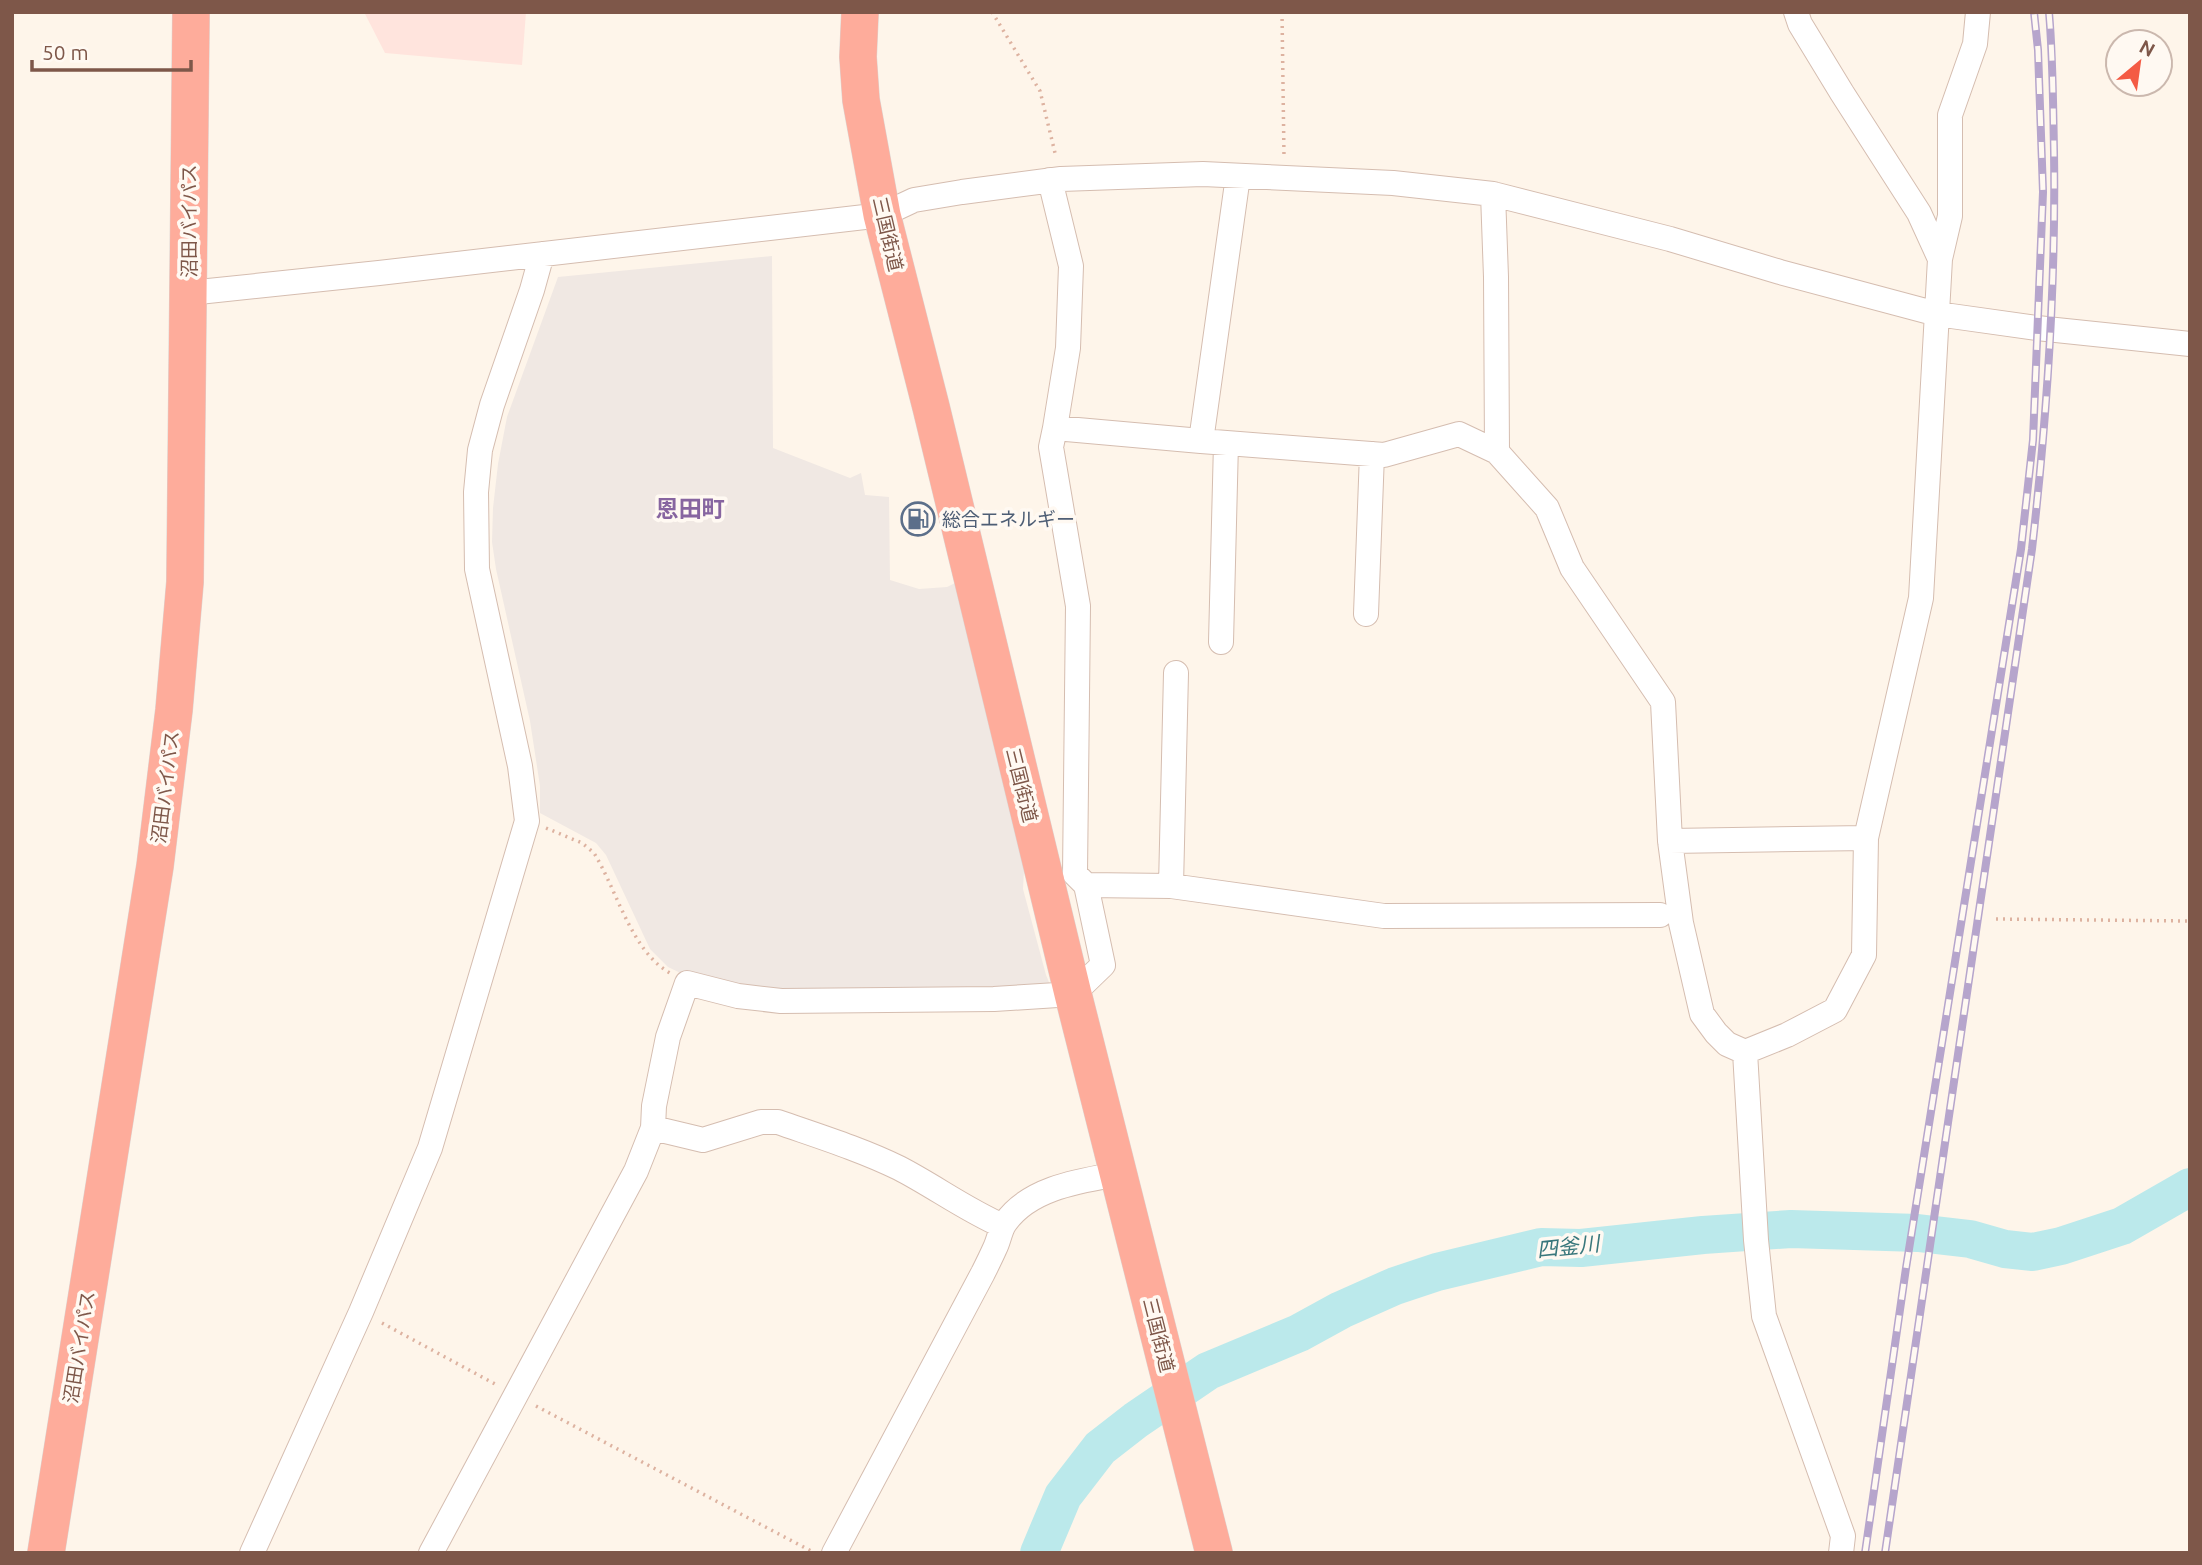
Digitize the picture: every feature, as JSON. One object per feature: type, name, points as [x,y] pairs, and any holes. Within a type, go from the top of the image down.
[{"type":"highway","name":"沼田バイパス","points":[[46,1553],[155,866],[174,710],[184,582],[191,12]]},
{"type":"highway","name":"三国街道","points":[[860,12],[858,57],[861,100],[882,215],[935,420],[1073,994],[1214,1553]]},
{"type":"street","points":[[1796,12],[1800,24],[1842,93],[1919,212],[1940,258]]},
{"type":"street","points":[[1055,428],[1384,455],[1459,433],[1497,452],[1547,508],[1572,568],[1663,702],[1670,841],[1681,923],[1702,1014],[1727,1044],[1745,1052],[1787,1035],[1835,1010],[1864,955],[1867,838],[1921,598],[1940,258],[1950,216],[1950,116],[1975,44],[1978,12]]},
{"type":"street","points":[[189,293],[882,215],[914,200],[1056,180],[1203,174],[1393,183],[1493,194],[1670,239],[1937,314],[2037,328],[2190,344]]},
{"type":"street","points":[[1221,642],[1214,442],[1238,176]]},
{"type":"street","points":[[431,1553],[636,1171],[653,1128],[654,1106],[668,1037],[687,983],[738,996],[781,1002],[994,999],[1073,994],[1103,965],[1086,885],[1075,874],[1078,606],[1051,447],[1068,348],[1071,266],[1056,180]]},
{"type":"street","points":[[1493,194],[1497,452]]},
{"type":"street","points":[[252,1553],[361,1312],[430,1149],[527,821],[520,766],[477,569],[476,492],[480,450],[492,405],[542,254]]},
{"type":"street","points":[[1366,614],[1372,454]]},
{"type":"street","points":[[1171,886],[1176,673]]},
{"type":"street","points":[[1670,841],[1867,838]]},
{"type":"street","points":[[1086,885],[1171,886],[1384,916],[1660,915]]},
{"type":"street","points":[[1745,1052],[1756,1240],[1764,1316],[1843,1536],[1841,1553]]},
{"type":"street","points":[[653,1128],[703,1140],[761,1122],[778,1122],[877,1158],[1003,1226]]},
{"type":"street","points":[[834,1553],[983,1273],[1003,1226],[1015,1209],[1047,1192],[1079,1181],[1118,1174]]},
{"type":"path","points":[[992,12],[1040,91],[1056,180]]},
{"type":"path","points":[[1282,12],[1284,178]]},
{"type":"path","points":[[527,821],[582,843],[594,853],[646,953],[660,968],[687,983]]},
{"type":"path","points":[[1996,919],[2190,921]]},
{"type":"path","points":[[361,1312],[815,1553]]},
{"type":"shaded area","points":[[364,12],[526,12],[522,65],[385,53]]},
{"type":"shaded area","points":[[772,256],[773,448],[850,478],[861,473],[865,495],[889,497],[890,580],[919,589],[947,587],[959,581],[1026,831],[1023,889],[1053,992],[782,997],[691,978],[668,967],[650,949],[606,855],[596,843],[540,813],[540,786],[530,721],[496,569],[492,542],[493,508],[507,417],[558,277]]},
{"type":"waterway","name":"四釜川","points":[[1039,1553],[1063,1496],[1100,1448],[1136,1420],[1208,1371],[1299,1333],[1341,1310],[1395,1286],[1437,1272],[1541,1247],[1581,1248],[1791,1229],[1918,1233],[1970,1239],[2005,1249],[2033,1252],[2122,1226],[2190,1187]]},
{"type":"railway","points":[[1865,1553],[1906,1268],[2021,549],[2033,440],[2043,192],[2034,12]]},
{"type":"railway","points":[[1885,1553],[2032,549],[2046,400],[2054,251],[2053,98],[2049,12]]},
{"type":"place","name":"総合エネルギー","points":[[918,519]]},
{"type":"district","name":"恩田町","points":[[690,509]]}]
